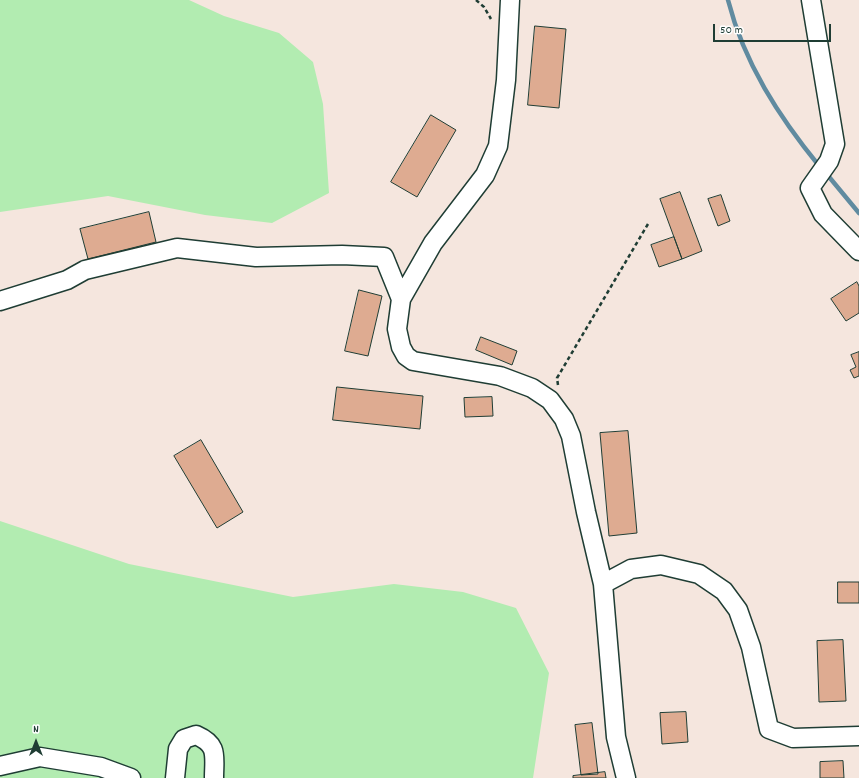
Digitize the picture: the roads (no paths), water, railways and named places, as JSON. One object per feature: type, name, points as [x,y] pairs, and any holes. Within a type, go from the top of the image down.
[{"type":"street","points":[[510,0],[506,80],[498,146],[485,175],[433,243],[401,299],[397,329],[401,347],[406,356],[413,361],[500,376],[532,388],[550,400],[564,419],[571,436],[586,512],[603,584],[616,737],[626,778]]},
{"type":"street","points":[[811,0],[835,144],[829,161],[810,188],[823,214],[859,251]]},
{"type":"street","points":[[0,301],[67,280],[85,270],[176,248],[256,257],[342,255],[384,257],[401,299]]},
{"type":"street","points":[[603,584],[630,569],[661,566],[699,574],[724,591],[738,610],[751,647],[769,729],[793,738],[859,736]]},
{"type":"street","points":[[175,778],[178,749],[184,739],[196,735],[208,740],[214,752],[214,778]]},
{"type":"street","points":[[0,766],[40,757],[101,767],[131,778]]},
{"type":"waterway","points":[[728,0],[743,46],[753,67],[777,109],[820,167]]},
{"type":"waterway","points":[[825,172],[859,213]]}]
